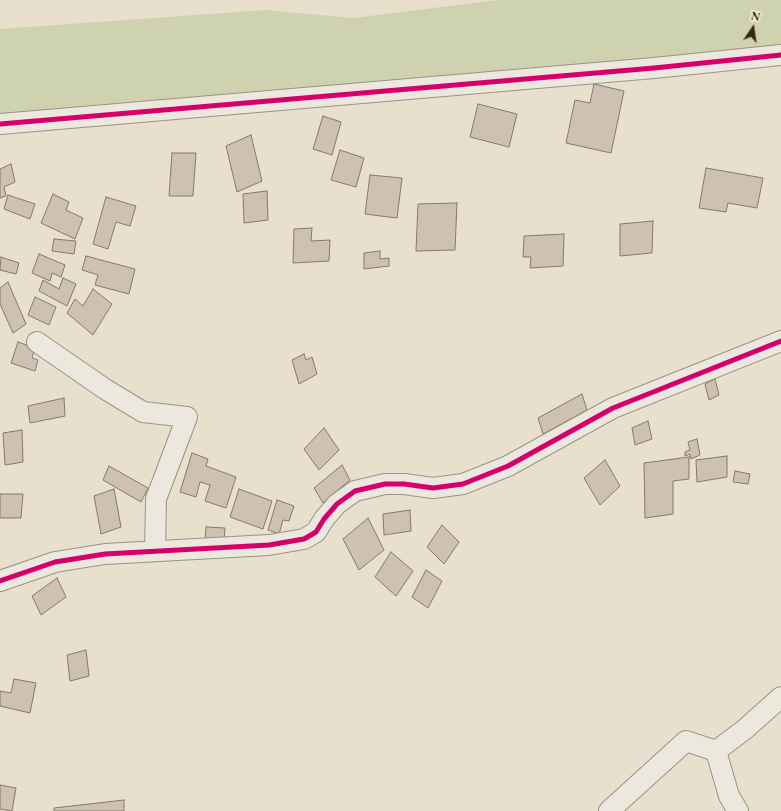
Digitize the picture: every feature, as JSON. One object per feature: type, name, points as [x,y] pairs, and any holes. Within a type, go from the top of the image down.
[{"type":"street","points":[[0,124],[781,55]]},
{"type":"street","points":[[0,581],[55,562],[105,554],[269,545],[304,539],[316,532],[324,519],[337,504],[355,491],[385,484],[404,484],[433,488],[463,484],[508,466],[613,408],[781,341]]},
{"type":"street","points":[[37,342],[105,389],[143,412],[187,417],[156,499],[155,551]]},
{"type":"street","points":[[716,751],[744,730],[781,697]]},
{"type":"street","points":[[609,811],[686,741],[716,751]]},
{"type":"street","points":[[716,751],[730,796],[738,811]]},
{"type":"green space","points":[[498,0],[781,0],[781,47],[0,121],[0,29],[266,10],[353,18]]},
{"type":"building","points":[[594,84],[624,91],[611,153],[566,143],[575,100],[590,103]]},
{"type":"building","points":[[478,104],[517,114],[509,147],[470,137]]},
{"type":"building","points":[[323,116],[341,122],[332,155],[313,149]]},
{"type":"building","points":[[251,135],[262,181],[237,192],[226,146]]},
{"type":"building","points":[[340,150],[364,158],[356,187],[331,180]]},
{"type":"building","points":[[172,153],[196,153],[193,196],[169,196]]},
{"type":"building","points":[[11,164],[15,182],[4,187],[6,196],[0,198],[0,169]]},
{"type":"building","points":[[706,168],[763,178],[757,208],[728,203],[726,212],[699,208]]},
{"type":"building","points":[[370,175],[402,178],[397,218],[365,214]]},
{"type":"building","points":[[267,191],[268,220],[244,223],[243,194]]},
{"type":"building","points":[[53,194],[69,202],[66,210],[83,218],[75,239],[41,223]]},
{"type":"building","points":[[8,195],[35,204],[30,219],[4,209]]},
{"type":"building","points":[[106,197],[136,206],[130,226],[116,222],[108,249],[93,244]]},
{"type":"building","points":[[457,203],[455,250],[416,251],[418,204]]},
{"type":"building","points":[[653,221],[652,253],[620,256],[620,224]]},
{"type":"building","points":[[312,228],[311,241],[330,240],[329,261],[293,263],[294,229]]},
{"type":"building","points":[[564,234],[563,266],[530,268],[531,257],[523,257],[524,236]]},
{"type":"building","points":[[54,239],[76,241],[74,254],[52,251]]},
{"type":"building","points":[[380,251],[380,259],[389,258],[389,266],[364,269],[364,253]]},
{"type":"building","points":[[39,254],[65,265],[61,277],[52,273],[50,281],[32,273]]},
{"type":"building","points":[[86,256],[135,269],[129,294],[95,285],[98,275],[82,270]]},
{"type":"building","points":[[1,257],[19,263],[16,274],[0,270]]},
{"type":"building","points":[[63,278],[76,284],[67,306],[39,291],[43,280],[59,289]]},
{"type":"building","points":[[8,282],[26,324],[13,333],[0,304],[0,288]]},
{"type":"building","points":[[93,289],[112,304],[93,335],[67,313],[75,299],[83,306]]},
{"type":"building","points":[[35,297],[56,307],[49,325],[28,315]]},
{"type":"building","points":[[18,342],[35,348],[32,358],[38,360],[35,371],[11,363]]},
{"type":"building","points":[[304,354],[306,360],[312,357],[317,374],[299,384],[292,360]]},
{"type":"building","points":[[715,379],[719,395],[709,400],[705,384]]},
{"type":"building","points":[[582,394],[587,410],[543,434],[538,418]]},
{"type":"building","points":[[64,398],[65,416],[30,423],[28,406]]},
{"type":"building","points":[[648,421],[652,439],[635,445],[632,428]]},
{"type":"building","points":[[324,428],[339,450],[319,470],[304,449]]},
{"type":"building","points":[[22,430],[23,462],[5,465],[3,433]]},
{"type":"building","points":[[697,439],[700,455],[691,459],[690,454],[685,456],[685,452],[690,450],[688,442]]},
{"type":"building","points":[[192,453],[208,459],[206,466],[236,477],[226,508],[205,501],[210,485],[200,482],[196,497],[180,492]]},
{"type":"building","points":[[727,456],[727,477],[697,482],[696,460]]},
{"type":"building","points":[[689,457],[689,479],[673,481],[673,514],[645,518],[644,463]]},
{"type":"building","points":[[605,460],[620,486],[600,505],[584,478]]},
{"type":"building","points":[[342,465],[350,480],[323,503],[314,488]]},
{"type":"building","points":[[109,466],[148,488],[141,502],[103,480]]},
{"type":"building","points":[[735,471],[750,474],[748,484],[733,482]]},
{"type":"building","points":[[114,489],[121,527],[101,534],[94,496]]},
{"type":"building","points":[[239,489],[272,501],[263,529],[230,517]]},
{"type":"building","points":[[0,494],[23,494],[21,518],[0,518]]},
{"type":"building","points":[[277,500],[294,506],[289,521],[283,520],[279,534],[268,530]]},
{"type":"building","points":[[410,510],[411,531],[384,535],[383,514]]},
{"type":"building","points":[[368,518],[384,550],[359,570],[343,539]]},
{"type":"building","points":[[442,525],[459,542],[444,564],[427,547]]},
{"type":"building","points":[[206,527],[225,528],[224,542],[205,541]]},
{"type":"building","points":[[391,552],[413,571],[396,596],[375,577]]},
{"type":"building","points":[[426,570],[442,581],[428,608],[412,597]]},
{"type":"building","points":[[57,578],[66,597],[41,615],[32,596]]},
{"type":"building","points":[[86,650],[89,676],[70,681],[67,655]]},
{"type":"building","points":[[14,679],[36,683],[30,713],[0,706],[0,691],[11,693]]},
{"type":"building","points":[[0,785],[16,788],[12,811],[0,809]]},
{"type":"building","points":[[124,800],[124,811],[54,811],[54,808]]},
{"type":"cycle path","points":[[0,124],[654,68],[781,55]]},
{"type":"cycle path","points":[[0,581],[55,562],[105,554],[269,545],[304,539],[316,532],[324,519],[337,504],[355,491],[385,484],[404,484],[433,488],[463,484],[508,466],[613,408],[781,341]]}]
